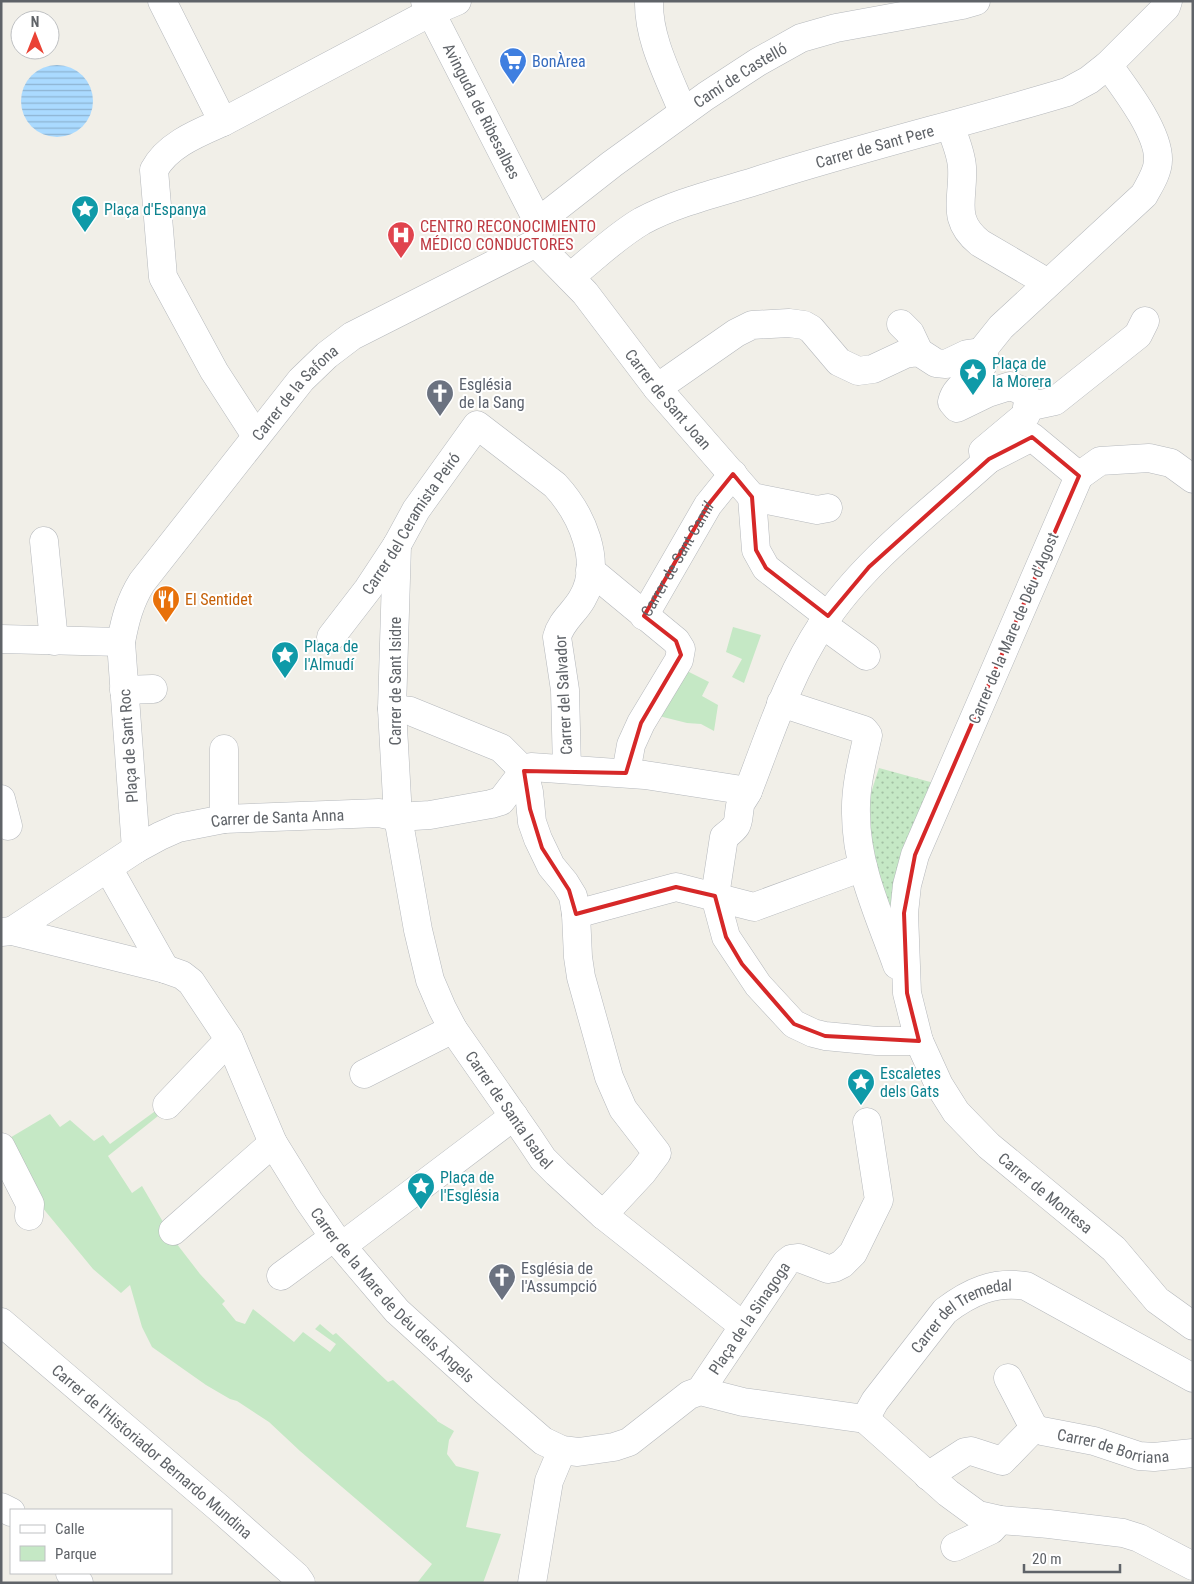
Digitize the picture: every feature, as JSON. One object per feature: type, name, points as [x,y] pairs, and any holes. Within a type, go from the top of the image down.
[{"type":"street","points":[[162,1],[223,122]]},
{"type":"street","points":[[256,436],[214,371],[163,277],[154,170],[160,159],[174,146],[223,122],[428,7],[457,1]]},
{"type":"street","points":[[649,1],[650,20],[655,42],[683,112]]},
{"type":"street","name":"Camí de Castelló","points":[[537,232],[612,164],[683,112],[758,62],[802,38],[822,31],[976,1]]},
{"type":"street","name":"Carrer de Sant Pere","points":[[570,277],[626,231],[666,210],[814,163],[1067,92],[1089,80],[1108,65],[1166,7],[1168,1]]},
{"type":"street","name":"Avinguda de Ribesalbes","points":[[428,7],[537,232]]},
{"type":"street","points":[[901,324],[910,333],[919,352],[936,363],[946,364],[967,354],[981,352],[1001,327],[1144,195],[1152,182],[1157,167],[1157,149],[1135,104],[1108,65]]},
{"type":"street","points":[[950,126],[962,167],[960,212],[964,227],[980,243],[1048,283]]},
{"type":"street","name":"Carrer de Sant Joan","points":[[537,232],[657,388],[752,497]]},
{"type":"street","name":"Carrer de la Safona","points":[[121,642],[124,620],[142,582],[301,380],[327,355],[352,336],[537,232]]},
{"type":"street","points":[[1027,407],[1055,401],[1138,335],[1144,321]]},
{"type":"street","points":[[657,388],[736,333],[752,325],[789,323],[804,325],[811,329],[839,362],[858,371],[872,369],[905,354],[919,352]]},
{"type":"street","points":[[981,352],[985,360],[979,372],[956,391],[953,396],[952,402],[957,408],[988,393],[1010,386],[1023,391],[1029,401],[1026,415],[983,451],[984,458],[989,459]]},
{"type":"street","name":"Carrer del Ceramista Peiró","points":[[337,630],[397,544],[416,510],[477,425]]},
{"type":"street","name":"Carrer del Salvador","points":[[477,425],[555,485],[574,510],[585,534],[590,570],[586,592],[581,601],[563,622],[557,637],[564,690],[567,769]]},
{"type":"street","points":[[919,1041],[857,1040],[826,1036],[813,1033],[794,1024],[758,985],[726,937],[715,896],[724,837],[739,822],[740,804],[748,791],[781,703],[814,636],[858,578],[989,459],[1032,437],[1079,476],[1100,461],[1149,458],[1171,463],[1193,479]]},
{"type":"street","name":"Carrer de Sant Camil","points":[[626,772],[631,745],[641,723],[679,660],[680,654],[676,641],[644,616],[708,505],[733,474]]},
{"type":"street","name":"Carrer de la Mare de Déu d'Agost","points":[[948,780],[1079,476]]},
{"type":"street","points":[[828,508],[817,510],[752,497],[756,550],[766,568],[866,656]]},
{"type":"street","points":[[44,541],[54,641]]},
{"type":"street","name":"Carrer de Sant Isidre","points":[[397,544],[392,709],[398,817]]},
{"type":"street","points":[[590,570],[644,616]]},
{"type":"street","points":[[1,639],[121,642]]},
{"type":"street","name":"Plaça de Sant Roc","points":[[121,642],[136,849]]},
{"type":"street","points":[[124,690],[153,689]]},
{"type":"street","name":"Carrer de Montesa","points":[[781,703],[864,730],[868,735],[856,799],[856,816],[863,867],[907,993],[919,1041],[939,1085],[956,1112],[988,1146],[1114,1249],[1157,1300],[1193,1326]]},
{"type":"street","points":[[392,709],[410,711],[500,748],[524,771],[535,830],[551,866],[573,896],[576,914],[578,957],[582,978],[609,1077],[623,1110],[657,1153],[642,1173],[602,1215]]},
{"type":"street","points":[[224,750],[224,819]]},
{"type":"street","points":[[524,771],[531,767],[626,772],[748,791]]},
{"type":"street","name":"Carrer de Santa Anna","points":[[136,849],[178,828],[224,819],[379,813],[398,817],[430,816],[496,803],[501,801],[524,771]]},
{"type":"street","name":"Carrer de Montesa","points":[[907,993],[904,913],[907,885],[915,855],[948,780]]},
{"type":"street","points":[[1,799],[8,826]]},
{"type":"street","name":"Carrer de Santa Isabel","points":[[398,817],[415,918],[430,980],[453,1029],[544,1159],[562,1178],[602,1215],[742,1325]]},
{"type":"street","points":[[6,931],[136,849]]},
{"type":"street","points":[[576,914],[670,888],[681,887],[754,907],[863,867]]},
{"type":"street","points":[[108,868],[165,969]]},
{"type":"street","points":[[6,931],[165,969]]},
{"type":"street","name":"Carrer de la Mare de Déu dels Àngels","points":[[165,969],[182,975],[190,982],[229,1040],[274,1143],[299,1186],[338,1241],[397,1311],[484,1390],[544,1441],[562,1450],[578,1452],[614,1448],[628,1442],[694,1393]]},
{"type":"street","points":[[364,1074],[453,1029]]},
{"type":"street","points":[[167,1105],[229,1040]]},
{"type":"street","points":[[281,1276],[338,1241],[514,1116]]},
{"type":"street","name":"Plaça de la Sinagoga","points":[[865,1419],[743,1402],[694,1393],[786,1263],[791,1259],[799,1258],[828,1269],[842,1264],[853,1253],[879,1200],[867,1122]]},
{"type":"street","points":[[173,1231],[274,1143]]},
{"type":"street","points":[[1,1147],[30,1204],[29,1216]]},
{"type":"street","name":"Carrer del Tremedal","points":[[865,1419],[875,1401],[945,1311],[960,1299],[976,1291],[996,1285],[1012,1284],[1026,1286],[1193,1378]]},
{"type":"street","name":"Carrer de l'Historiador Bernardo Mundina","points":[[1,1322],[219,1508],[296,1576],[301,1583]]},
{"type":"street","name":"Carrer de Borriana","points":[[1008,1378],[1034,1428],[1094,1441],[1139,1456],[1154,1457],[1193,1453]]},
{"type":"street","points":[[865,1419],[928,1476],[978,1514],[1000,1520],[1124,1533],[1139,1538],[1193,1566]]},
{"type":"street","name":"Carrer de Borriana","points":[[928,1476],[964,1452],[971,1451],[1002,1461],[1034,1428]]},
{"type":"street","points":[[532,1583],[549,1481],[562,1450]]},
{"type":"street","points":[[955,1547],[991,1530],[1000,1520]]},
{"type":"highlighted area","points":[[1032,437],[1079,476],[915,855],[904,913],[907,993],[919,1041],[825,1036],[794,1024],[742,964],[726,937],[715,896],[676,887],[576,914],[569,890],[542,848],[530,809],[524,771],[626,773],[641,723],[681,655],[676,641],[644,616],[708,505],[733,474],[752,497],[756,550],[766,568],[828,616],[869,567],[989,459]]},
{"type":"green space","points":[[733,627],[761,635],[744,683],[732,677],[742,659],[726,652]]},
{"type":"green space","points":[[679,667],[709,682],[702,696],[718,705],[714,731],[701,724],[687,723],[651,714]]},
{"type":"green space","points":[[879,768],[934,783],[891,914],[871,878],[870,796]]},
{"type":"green space","points":[[165,1104],[168,1108],[108,1156],[132,1193],[142,1186],[173,1239],[200,1274],[225,1301],[222,1304],[236,1321],[245,1324],[253,1309],[294,1342],[303,1332],[330,1352],[336,1344],[315,1329],[320,1324],[333,1335],[336,1333],[388,1382],[393,1380],[437,1421],[454,1431],[449,1440],[447,1454],[456,1466],[479,1472],[466,1527],[501,1534],[483,1583],[417,1583],[432,1564],[300,1451],[269,1422],[237,1401],[206,1385],[152,1347],[142,1327],[130,1285],[121,1293],[93,1269],[37,1201],[8,1139],[50,1114],[60,1127],[70,1120],[94,1141],[103,1135],[110,1144]]},
{"type":"water","points":[[57,65],[77,71],[87,81],[93,101],[87,121],[77,131],[57,137],[37,131],[27,121],[21,101],[27,81],[37,71]]},
{"type":"place","name":"BonÀrea","points":[[513,85]]},
{"type":"place","name":"Plaça d'Espanya","points":[[85,233]]},
{"type":"place","name":"CENTRO RECONOCIMIENTO MÉDICO CONDUCTORES","points":[[401,259]]},
{"type":"place","name":"Plaça de la Morera","points":[[973,396]]},
{"type":"place","name":"Església de la Sang","points":[[440,417]]},
{"type":"place","name":"El Sentidet","points":[[166,623]]},
{"type":"place","name":"Plaça de l'Almudí","points":[[285,679]]},
{"type":"place","name":"Escaletes dels Gats","points":[[861,1106]]},
{"type":"place","name":"Plaça de l'Església","points":[[421,1210]]},
{"type":"place","name":"Església de l'Assumpció","points":[[502,1301]]}]
